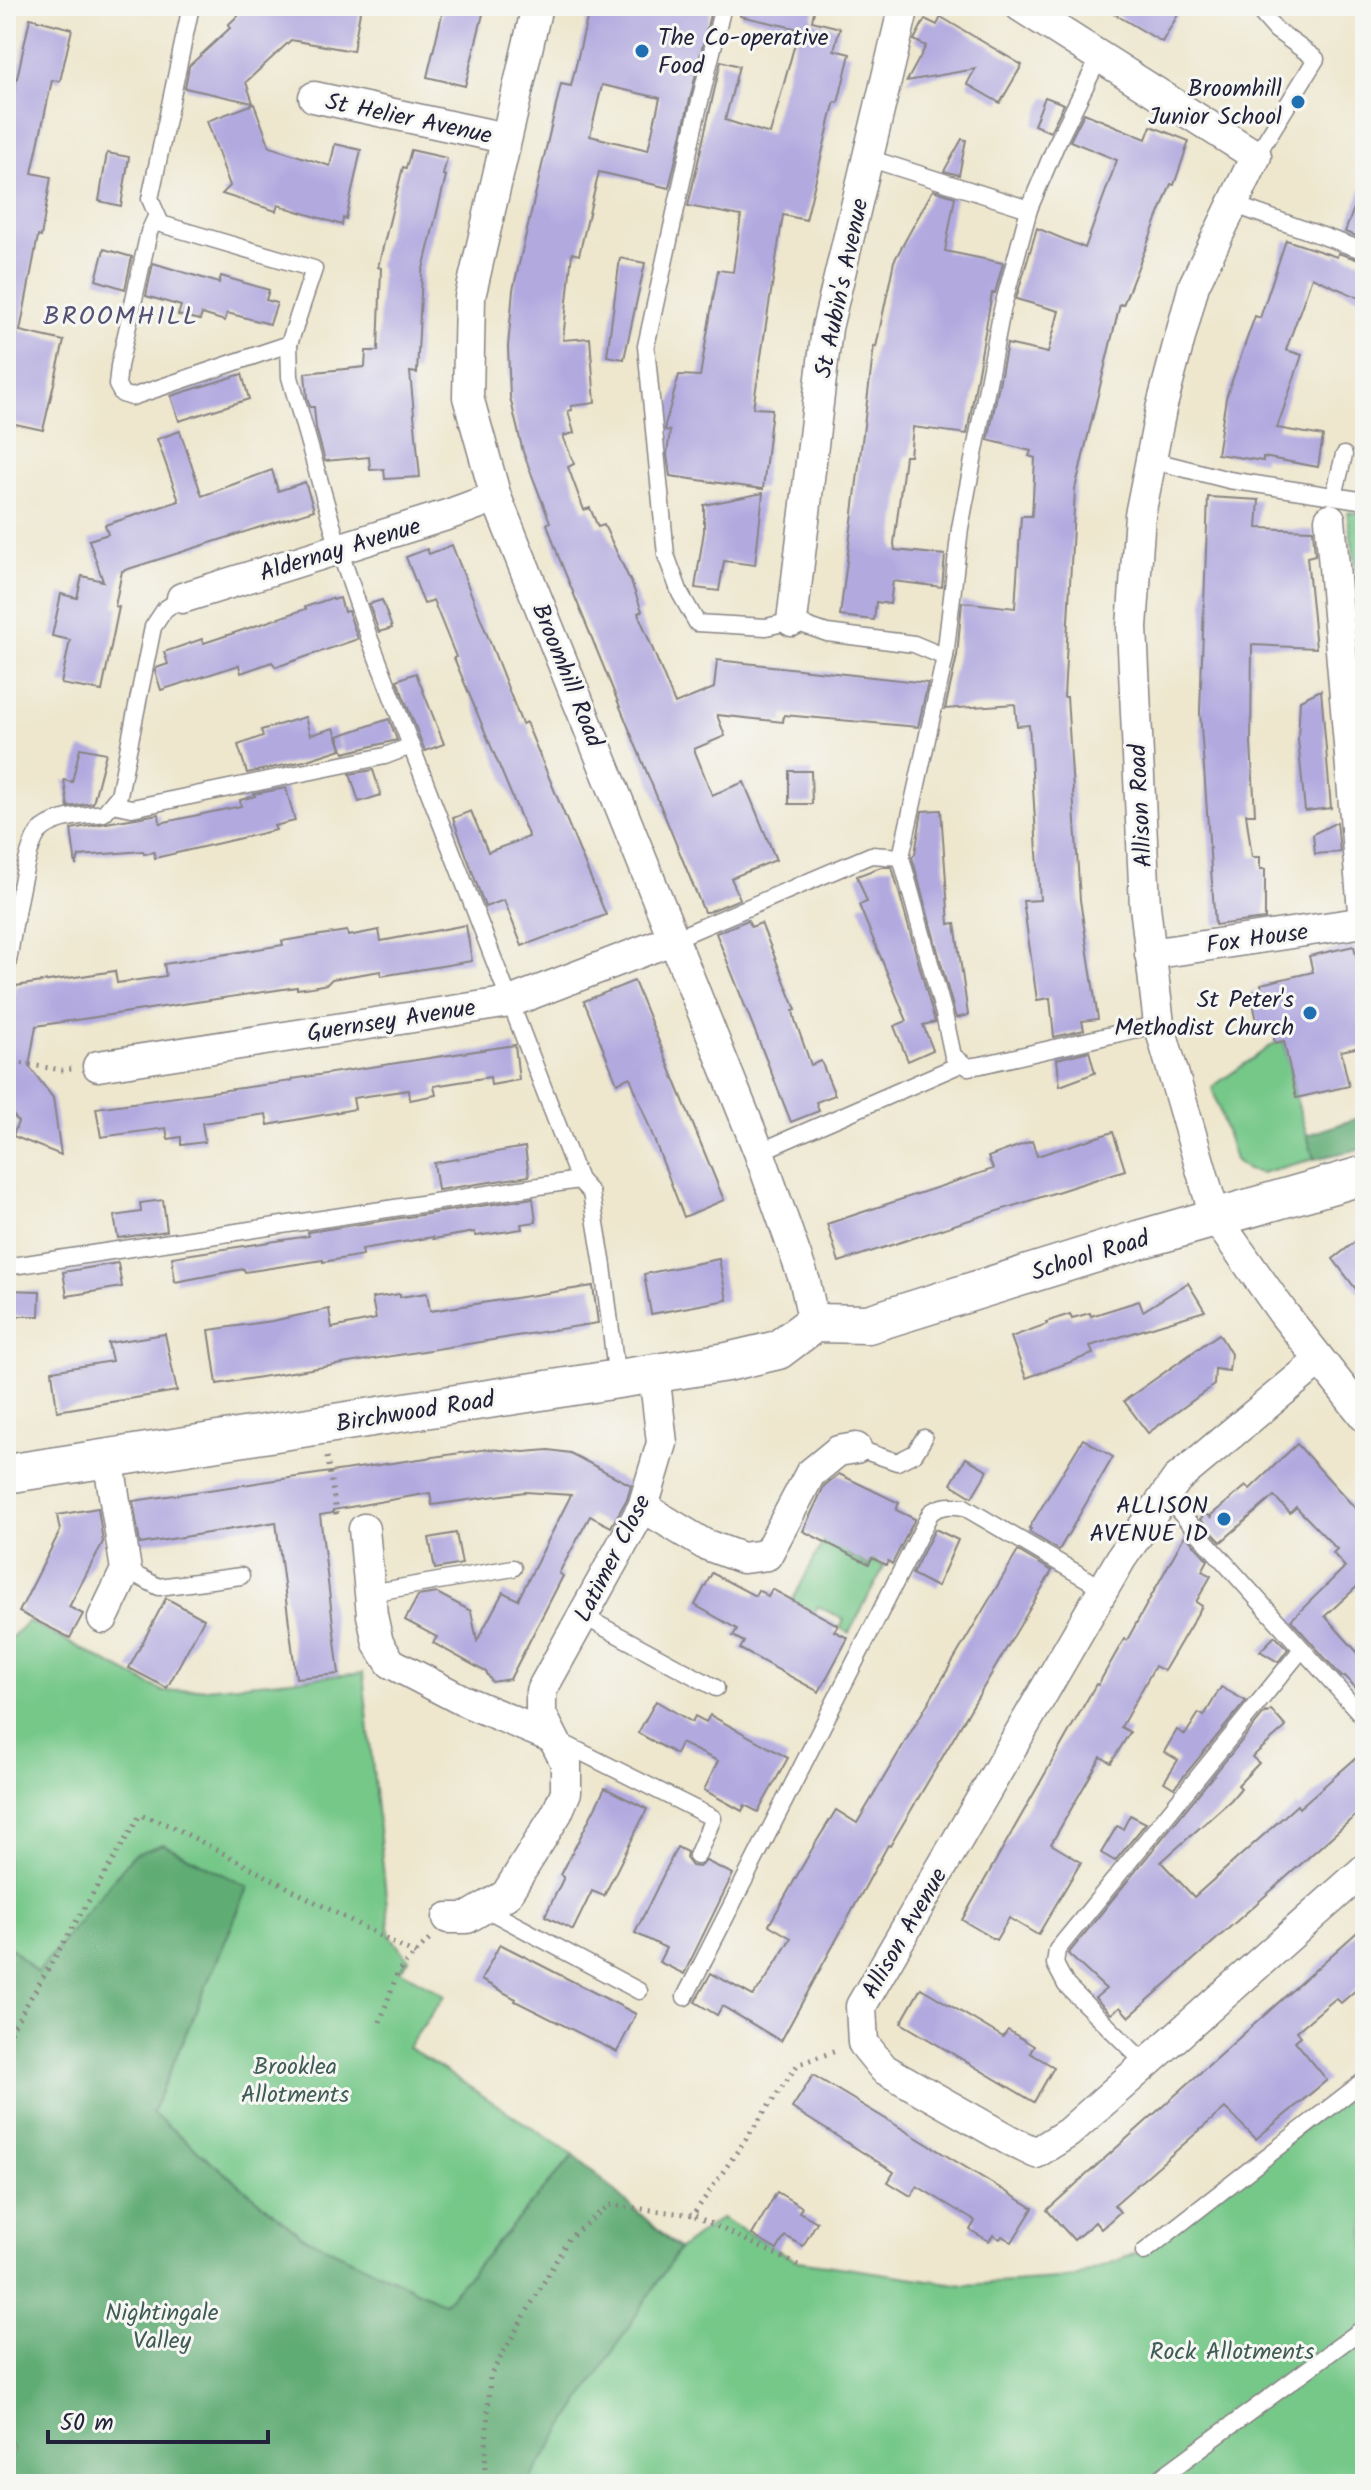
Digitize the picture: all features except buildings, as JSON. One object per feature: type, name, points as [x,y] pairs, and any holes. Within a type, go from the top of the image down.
[{"type":"street","name":"Broomhill Road","points":[[537,6],[470,297],[468,397],[496,497],[759,1152],[805,1282],[814,1323]]},
{"type":"street","name":"St Aubin's Avenue","points":[[792,621],[827,328],[904,6]]},
{"type":"street","points":[[1020,6],[1256,156]]},
{"type":"street","name":"St Helier Avenue","points":[[314,97],[505,138]]},
{"type":"street","name":"Allison Road","points":[[1256,156],[1194,285],[1161,409],[1140,515],[1132,627],[1138,785],[1150,954],[1159,1024],[1215,1217],[1319,1361],[1365,1417]]},
{"type":"street","name":"Aldernay Avenue","points":[[182,598],[496,497]]},
{"type":"street","points":[[1332,507],[1364,922]]},
{"type":"street","name":"Fox House","points":[[1150,954],[1364,922]]},
{"type":"street","name":"Guernsey Avenue","points":[[98,1066],[510,1002],[674,939]]},
{"type":"street","name":"School Road","points":[[814,1323],[868,1324],[1215,1217],[1365,1175]]},
{"type":"street","name":"Birchwood Road","points":[[6,1474],[727,1362],[778,1350],[814,1323]]},
{"type":"street","name":"Allison Avenue","points":[[863,2043],[861,2006],[1104,1589],[1165,1496],[1177,1479],[1319,1361]]},
{"type":"street","name":"Latimer Close","points":[[448,1918],[467,1918],[506,1895],[557,1813],[566,1792],[566,1763],[541,1714],[541,1691],[643,1507],[662,1443],[636,1376]]},
{"type":"street","points":[[643,1507],[704,1544],[742,1558],[767,1555],[810,1474],[838,1451],[856,1448]]},
{"type":"street","points":[[103,1618],[126,1570],[108,1457]]},
{"type":"street","points":[[364,1529],[378,1643],[391,1663],[462,1700],[551,1737]]},
{"type":"street","points":[[863,2043],[884,2069],[1036,2153],[1068,2133],[1365,1869]]},
{"type":"lane","points":[[191,6],[150,199],[161,224],[314,269],[289,344],[290,377],[339,549],[369,637],[579,1180],[591,1193],[603,1266],[636,1376]]},
{"type":"lane","points":[[723,6],[646,346],[666,555],[680,593],[697,623],[766,627],[792,621],[827,633],[914,644],[945,657]]},
{"type":"lane","points":[[1255,6],[1276,30],[1316,59],[1256,156]]},
{"type":"lane","points":[[1100,56],[1056,145],[1029,209],[1002,310],[960,528],[945,657],[901,857],[953,1056],[961,1064],[968,1067],[981,1065],[1159,1024]]},
{"type":"lane","points":[[868,158],[1029,209]]},
{"type":"lane","points":[[1232,204],[1365,251]]},
{"type":"lane","points":[[156,217],[149,232],[119,366],[117,385],[122,394],[132,397],[289,344]]},
{"type":"lane","points":[[1332,507],[1344,455]]},
{"type":"lane","points":[[1151,460],[1332,507],[1359,500]]},
{"type":"lane","points":[[6,972],[29,857],[39,832],[62,819],[104,813],[119,795],[153,627],[165,609],[182,598]]},
{"type":"lane","points":[[112,804],[132,808],[385,756],[411,746]]},
{"type":"lane","points":[[674,939],[871,855],[901,857]]},
{"type":"lane","points":[[759,1152],[961,1064]]},
{"type":"lane","points":[[6,1267],[579,1180]]},
{"type":"lane","points":[[856,1448],[897,1462],[915,1453],[924,1438]]},
{"type":"lane","points":[[1165,1496],[1365,1719]]},
{"type":"lane","points":[[685,1997],[931,1512],[938,1507],[951,1505],[964,1507],[1104,1589]]},
{"type":"lane","points":[[370,1593],[513,1568]]},
{"type":"lane","points":[[126,1570],[159,1587],[241,1576]]},
{"type":"lane","points":[[583,1616],[716,1688]]},
{"type":"lane","points":[[1146,2064],[1066,1985],[1055,1964],[1057,1950],[1302,1649]]},
{"type":"lane","points":[[551,1737],[713,1818],[697,1856]]},
{"type":"lane","points":[[484,1908],[639,1991]]},
{"type":"lane","points":[[1144,2252],[1365,2080]]},
{"type":"lane","points":[[1152,2484],[1365,2327]]},
{"type":"path","points":[[6,1061],[62,1070],[98,1066]]},
{"type":"path","points":[[322,1426],[339,1530],[364,1529]]},
{"type":"path","points":[[6,2039],[140,1815],[171,1826],[416,1955]]},
{"type":"path","points":[[380,2022],[398,1971],[448,1918]]},
{"type":"path","points":[[693,2215],[798,2064],[863,2043]]},
{"type":"path","points":[[484,2484],[490,2376],[569,2238],[609,2205],[693,2215],[798,2265]]},
{"type":"path","points":[[6,2451],[18,2484]]},
{"type":"green space","points":[[1347,512],[1365,514],[1365,621]]},
{"type":"green space","points":[[1284,1041],[1296,1098],[1314,1159],[1261,1173],[1247,1170],[1235,1160],[1212,1087],[1275,1043]]},
{"type":"green space","points":[[1365,1116],[1365,1148],[1314,1159],[1307,1135]]},
{"type":"green space","points":[[826,1536],[850,1549],[848,1555],[869,1566],[873,1560],[884,1567],[849,1633],[840,1628],[844,1620],[818,1606],[814,1613],[792,1601]]},
{"type":"green space","name":"Brooklea Allotments","points":[[28,1621],[164,1692],[363,1673],[390,1935],[409,1959],[400,1970],[445,1995],[408,2047],[574,2155],[444,2303],[302,2236],[152,2113],[248,1888],[61,1943],[37,1973],[6,1943],[6,1643]]},
{"type":"green space","name":"Nightingale Valley","points":[[163,1844],[248,1887],[152,2113],[302,2236],[444,2303],[574,2155],[679,2249],[527,2484],[6,2484],[6,2462],[13,2450],[6,2442],[6,1943],[37,1973],[133,1855]]},
{"type":"green space","name":"Rock Allotments","points":[[1365,2082],[1365,2484],[527,2484],[679,2249],[721,2218],[798,2261],[964,2285],[1073,2278],[1149,2248]]},
{"type":"place","name":"The Co-operative Food","points":[[642,51]]},
{"type":"place","name":"Broomhill Junior School","points":[[1298,102]]},
{"type":"place","name":"St Peter's Methodist Church","points":[[1310,1013]]},
{"type":"place","name":"ALLISON AVENUE ID","points":[[1224,1519]]},
{"type":"district","name":"BROOMHILL","points":[[121,315]]}]
